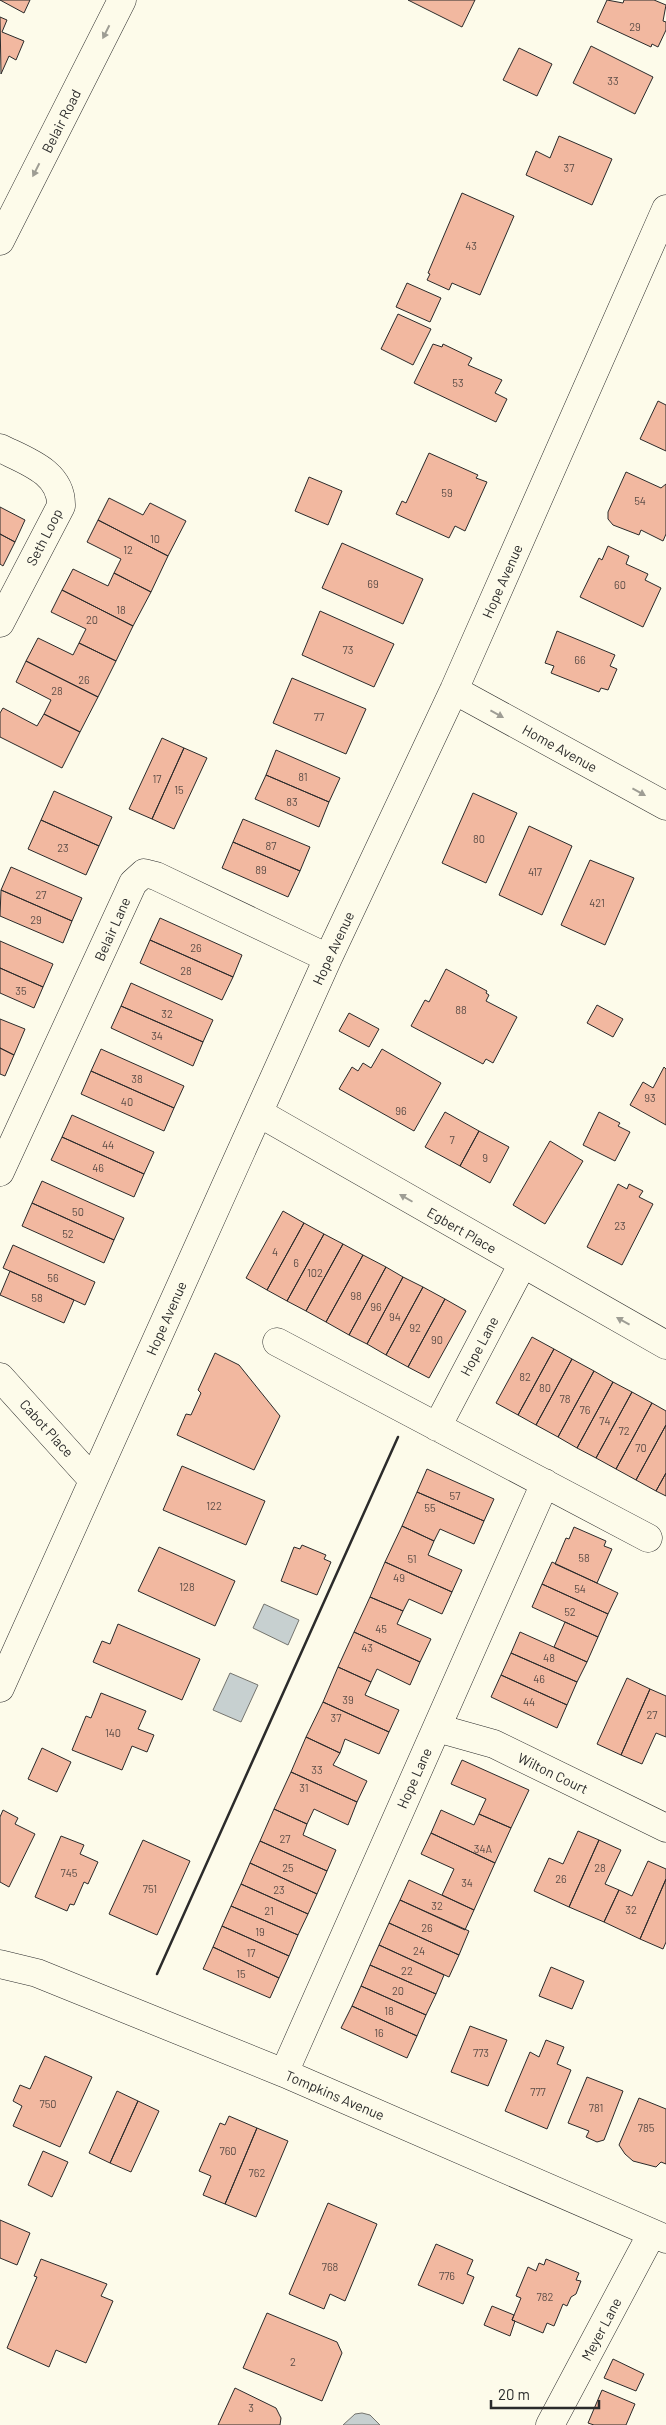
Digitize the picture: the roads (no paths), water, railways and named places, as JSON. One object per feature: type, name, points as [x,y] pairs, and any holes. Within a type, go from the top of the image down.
[{"type":"street","name":"Belair Road","points":[[0,241],[122,0]]},
{"type":"street","name":"Hope Avenue","points":[[0,1688],[328,958],[454,690],[666,209]]},
{"type":"street","name":"Seth Loop","points":[[0,448],[42,470],[56,482],[62,495],[61,506],[0,623]]},
{"type":"street","name":"Home Avenue","points":[[454,690],[666,806]]},
{"type":"street","name":"Belair Lane","points":[[0,1172],[133,883],[144,873],[156,876],[328,958]]},
{"type":"street","name":"Egbert Place","points":[[259,1113],[522,1265],[666,1345]]},
{"type":"street","name":"Hope Lane","points":[[437,1426],[522,1265]]},
{"type":"street","points":[[277,1342],[648,1538]]},
{"type":"street","name":"Cabot Place","points":[[0,1377],[93,1480]]},
{"type":"street","name":"Hope Lane","points":[[284,2073],[545,1483]]},
{"type":"street","name":"Wilton Court","points":[[437,1728],[494,1744],[666,1828]]},
{"type":"street","name":"Tompkins Avenue","points":[[0,1964],[37,1973],[284,2073],[659,2236]]},
{"type":"street","name":"Meyer Lane","points":[[550,2425],[659,2236]]}]
